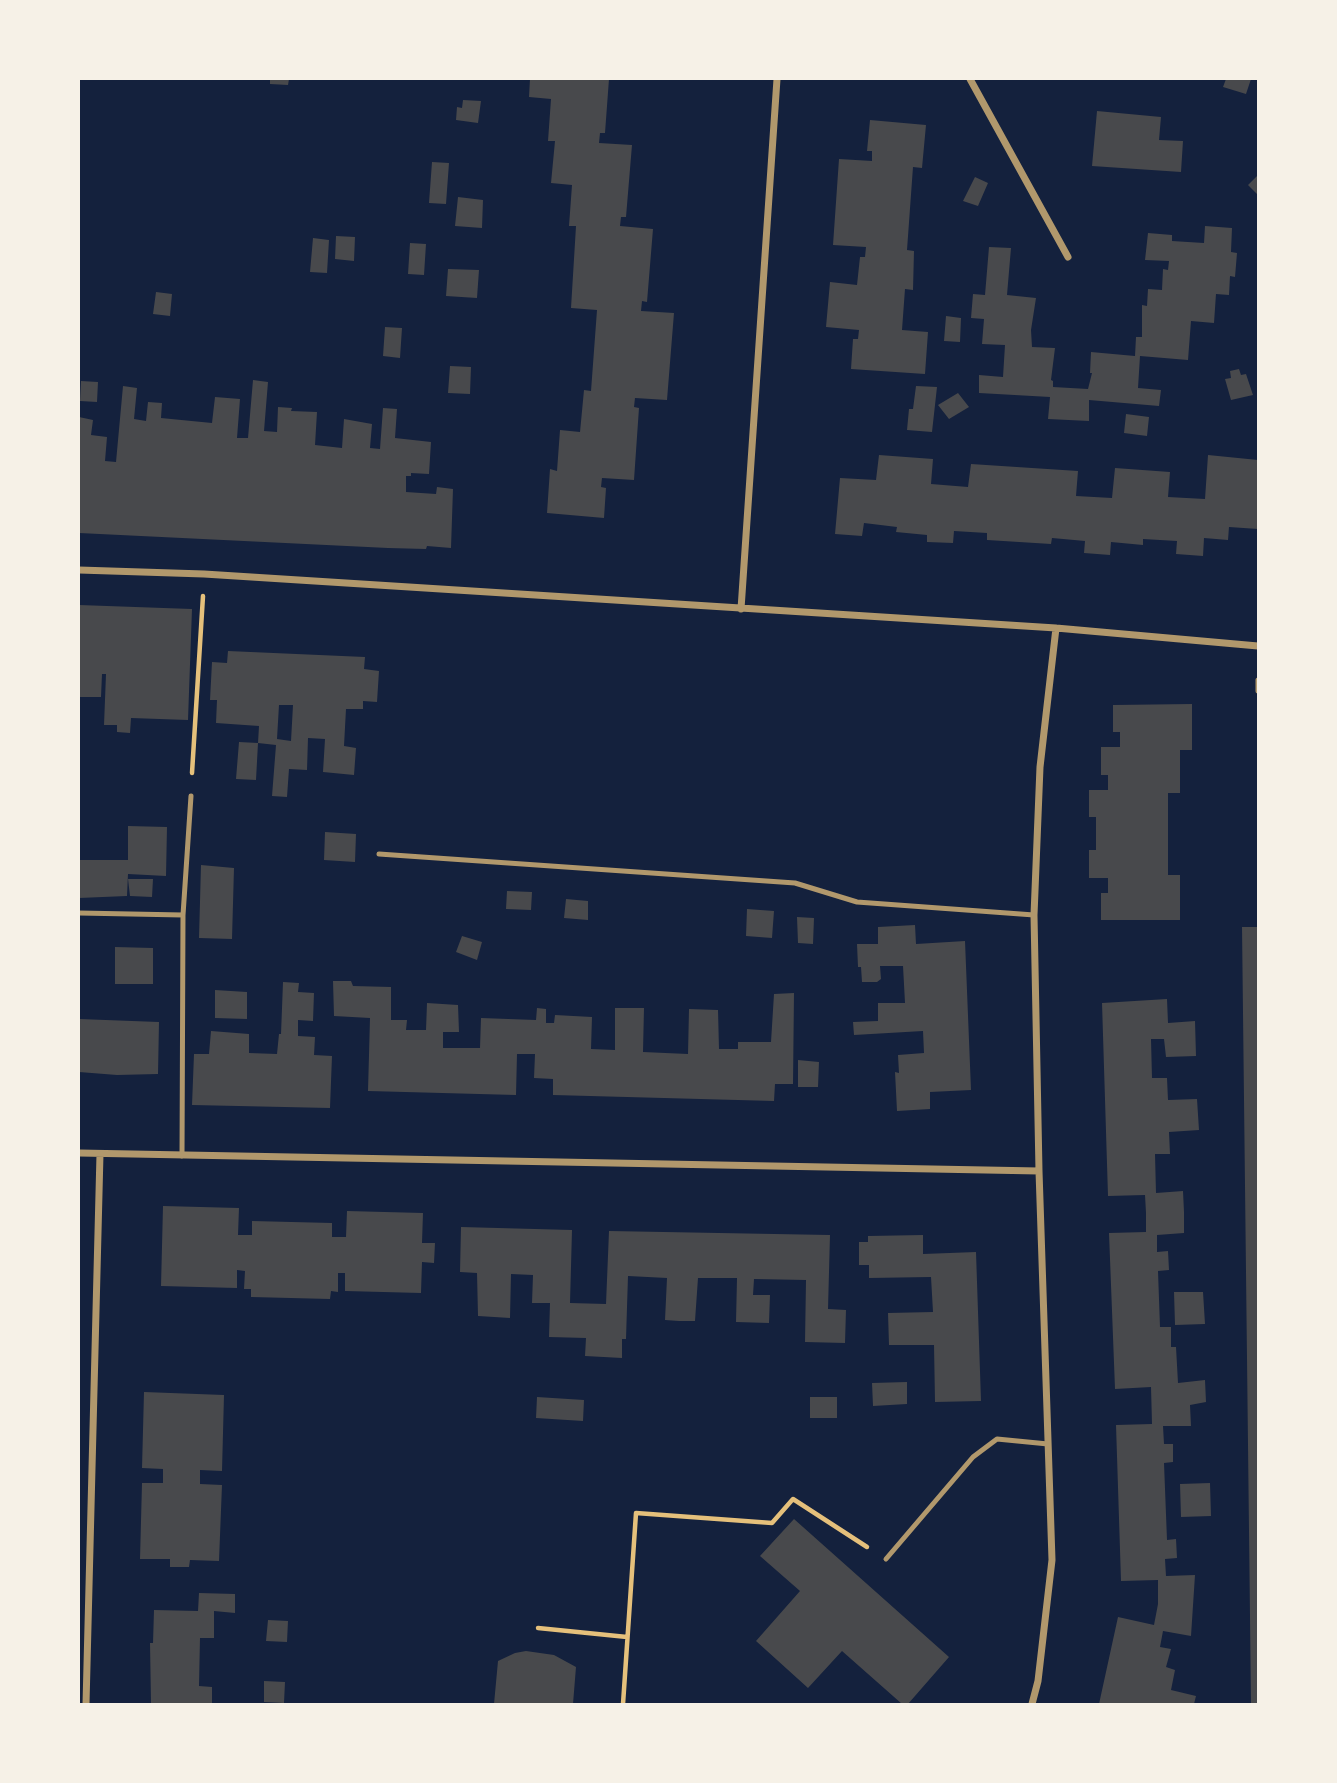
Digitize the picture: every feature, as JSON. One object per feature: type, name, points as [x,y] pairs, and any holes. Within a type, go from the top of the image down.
[{"type":"street","points":[[741,609],[777,79]]},
{"type":"street","points":[[970,79],[1069,257]]},
{"type":"street","points":[[79,570],[204,574],[1056,628],[1258,646]]},
{"type":"street","points":[[1032,1704],[1038,1681],[1052,1560],[1038,1171],[1034,915],[1040,767],[1056,628]]},
{"type":"street","points":[[79,1153],[1038,1171]]},
{"type":"street","points":[[86,1704],[100,1154]]},
{"type":"lane","points":[[1258,680],[1258,691]]},
{"type":"lane","points":[[182,1156],[184,915],[191,796]]},
{"type":"lane","points":[[379,854],[795,883],[857,902],[1034,915]]},
{"type":"lane","points":[[79,913],[184,915]]},
{"type":"lane","points":[[886,1559],[973,1457],[997,1439],[1048,1444]]},
{"type":"path","points":[[191,796],[204,574]]},
{"type":"path","points":[[623,1704],[636,1513],[772,1523],[793,1499],[886,1559]]},
{"type":"path","points":[[538,1628],[627,1637]]},
{"type":"building","points":[[270,79],[289,79],[288,85],[270,84]]},
{"type":"building","points":[[530,79],[609,79],[605,133],[600,133],[599,143],[632,145],[626,217],[621,217],[620,226],[653,229],[647,302],[642,301],[641,311],[674,313],[667,400],[635,398],[634,407],[639,408],[634,480],[602,478],[601,487],[606,488],[604,518],[547,513],[550,469],[557,471],[560,430],[580,432],[584,390],[591,391],[597,310],[571,308],[576,226],[569,226],[572,185],[551,183],[555,141],[548,141],[551,99],[529,97]]},
{"type":"building","points":[[1226,79],[1251,79],[1246,94],[1223,87]]},
{"type":"building","points":[[463,100],[481,101],[478,123],[456,120],[457,107],[462,108]]},
{"type":"building","points":[[1097,111],[1161,117],[1159,140],[1183,141],[1181,172],[1092,166]]},
{"type":"building","points":[[870,120],[926,125],[922,168],[913,167],[907,250],[914,251],[913,290],[905,289],[902,330],[928,332],[925,374],[851,369],[853,339],[858,339],[859,330],[826,327],[830,282],[857,285],[860,257],[865,257],[866,247],[833,245],[839,159],[872,161],[872,151],[867,151]]},
{"type":"building","points":[[432,162],[449,163],[446,204],[429,203]]},
{"type":"building","points":[[1258,175],[1258,195],[1248,185]]},
{"type":"building","points":[[975,177],[988,183],[978,206],[963,201]]},
{"type":"building","points":[[458,197],[483,200],[482,228],[455,226]]},
{"type":"building","points":[[1205,226],[1232,228],[1231,252],[1237,253],[1235,277],[1230,276],[1229,295],[1216,294],[1214,323],[1191,321],[1188,360],[1140,356],[1138,388],[1161,390],[1159,406],[1089,400],[1089,421],[1048,419],[1050,397],[979,393],[979,375],[1003,377],[1005,345],[982,344],[984,319],[971,318],[973,294],[985,295],[989,247],[1011,248],[1007,295],[1036,298],[1031,330],[1032,347],[1055,348],[1051,380],[1053,387],[1088,389],[1092,373],[1091,352],[1135,356],[1136,337],[1142,337],[1142,305],[1147,306],[1148,289],[1162,290],[1163,269],[1168,270],[1169,261],[1145,260],[1148,233],[1172,235],[1172,241],[1204,243]]},
{"type":"building","points":[[336,236],[355,237],[354,261],[335,259]]},
{"type":"building","points":[[313,238],[329,240],[327,273],[310,272]]},
{"type":"building","points":[[410,243],[426,244],[424,275],[408,274]]},
{"type":"building","points":[[448,269],[479,270],[477,298],[446,296]]},
{"type":"building","points":[[156,292],[172,294],[170,316],[153,314]]},
{"type":"building","points":[[946,316],[961,318],[960,342],[944,341]]},
{"type":"building","points":[[385,327],[402,328],[400,358],[383,356]]},
{"type":"building","points":[[450,366],[471,367],[470,394],[448,393]]},
{"type":"building","points":[[1239,369],[1241,375],[1246,374],[1253,395],[1231,400],[1225,379],[1231,378],[1230,371]]},
{"type":"building","points":[[253,380],[268,382],[264,431],[277,432],[278,407],[292,408],[291,411],[317,412],[315,445],[342,448],[344,419],[372,424],[370,448],[380,449],[383,408],[397,409],[395,438],[431,442],[429,474],[411,473],[411,476],[406,476],[406,492],[436,494],[437,487],[453,489],[451,548],[388,548],[79,533],[79,417],[93,420],[91,435],[107,437],[105,461],[116,462],[123,386],[137,388],[134,419],[146,421],[148,402],[162,403],[161,418],[212,423],[215,397],[240,399],[237,438],[248,438]]},
{"type":"building","points":[[81,381],[98,382],[97,402],[80,401]]},
{"type":"building","points":[[916,386],[937,387],[932,432],[907,430],[909,409],[913,409]]},
{"type":"building","points":[[958,393],[969,407],[949,419],[938,405]]},
{"type":"building","points":[[1126,414],[1149,417],[1147,436],[1124,433]]},
{"type":"building","points":[[879,455],[933,459],[931,484],[968,487],[971,464],[1078,471],[1076,496],[1112,498],[1115,468],[1170,472],[1168,497],[1205,499],[1208,455],[1258,460],[1258,529],[1229,527],[1228,540],[1204,538],[1203,556],[1176,554],[1177,541],[1143,539],[1143,545],[1111,542],[1110,555],[1084,553],[1085,541],[1052,538],[1051,544],[987,540],[987,533],[954,531],[953,543],[927,542],[927,535],[896,532],[897,527],[864,523],[862,536],[835,534],[840,478],[876,480]]},
{"type":"building","points":[[79,605],[192,609],[188,720],[131,718],[130,733],[117,732],[117,725],[104,725],[106,674],[102,674],[101,697],[79,697]]},
{"type":"building","points":[[228,651],[365,657],[364,669],[379,671],[377,702],[363,701],[363,709],[346,709],[344,746],[356,748],[354,775],[323,772],[325,739],[308,738],[307,770],[289,769],[287,797],[272,796],[276,745],[258,743],[259,726],[216,723],[217,700],[210,700],[212,662],[227,663]],"holes":[[[279,705],[293,705],[291,741],[277,739]]]},
{"type":"building","points":[[1192,704],[1192,750],[1180,750],[1180,793],[1168,793],[1168,875],[1180,875],[1180,920],[1101,920],[1101,893],[1108,893],[1108,878],[1089,878],[1089,850],[1096,850],[1096,817],[1089,817],[1089,790],[1108,790],[1108,775],[1101,775],[1101,747],[1120,747],[1120,732],[1113,732],[1113,705]]},
{"type":"building","points":[[239,742],[258,743],[256,780],[236,779]]},
{"type":"building","points":[[128,826],[167,827],[166,876],[128,874],[127,896],[79,898],[79,860],[128,860]]},
{"type":"building","points":[[325,832],[356,834],[355,862],[324,860]]},
{"type":"building","points":[[201,865],[234,868],[232,939],[199,938]]},
{"type":"building","points":[[128,879],[153,879],[152,897],[130,896]]},
{"type":"building","points":[[507,891],[532,892],[531,910],[506,909]]},
{"type":"building","points":[[566,899],[588,901],[588,920],[564,918]]},
{"type":"building","points":[[747,909],[774,911],[772,938],[746,936]]},
{"type":"building","points":[[797,917],[814,918],[813,944],[798,943]]},
{"type":"building","points":[[915,925],[916,944],[965,941],[971,1090],[930,1092],[930,1109],[897,1111],[895,1072],[899,1073],[898,1055],[924,1053],[923,1031],[854,1035],[853,1022],[878,1021],[878,1003],[905,1003],[903,966],[880,966],[881,979],[877,982],[862,982],[857,944],[878,944],[878,927]]},
{"type":"building","points":[[1242,927],[1258,927],[1258,1704],[1251,1704]]},
{"type":"building","points":[[462,936],[482,942],[477,960],[456,952]]},
{"type":"building","points":[[115,947],[153,948],[153,984],[115,984]]},
{"type":"building","points":[[333,981],[351,981],[353,986],[391,987],[391,1020],[407,1020],[406,1030],[426,1030],[427,1003],[458,1005],[459,1032],[443,1032],[443,1048],[480,1048],[481,1018],[536,1020],[537,1008],[546,1009],[546,1023],[554,1023],[555,1015],[592,1017],[591,1049],[615,1050],[615,1008],[644,1008],[643,1052],[688,1054],[689,1009],[718,1010],[719,1049],[738,1049],[738,1042],[771,1042],[774,994],[794,993],[793,1084],[775,1084],[774,1101],[553,1095],[553,1079],[534,1078],[535,1054],[517,1054],[516,1095],[368,1091],[370,1018],[334,1016]]},
{"type":"building","points":[[283,982],[299,983],[298,992],[314,993],[313,1021],[298,1020],[298,1036],[315,1037],[314,1055],[332,1056],[330,1108],[192,1105],[194,1054],[209,1054],[211,1031],[249,1034],[249,1053],[277,1054],[281,1034]]},
{"type":"building","points":[[215,990],[247,992],[247,1019],[215,1018]]},
{"type":"building","points":[[1167,999],[1168,1023],[1195,1021],[1196,1056],[1166,1057],[1164,1039],[1151,1039],[1152,1078],[1167,1078],[1168,1100],[1197,1099],[1199,1130],[1169,1132],[1170,1154],[1155,1154],[1156,1193],[1183,1191],[1184,1212],[1184,1233],[1157,1235],[1157,1252],[1168,1251],[1169,1270],[1158,1271],[1160,1327],[1171,1327],[1171,1347],[1176,1347],[1178,1383],[1205,1380],[1206,1402],[1190,1405],[1191,1426],[1163,1426],[1164,1444],[1173,1444],[1173,1462],[1164,1463],[1167,1540],[1176,1539],[1177,1558],[1165,1559],[1166,1576],[1195,1575],[1191,1636],[1163,1631],[1160,1647],[1171,1649],[1166,1667],[1175,1670],[1171,1690],[1196,1696],[1194,1704],[1099,1704],[1118,1617],[1154,1625],[1158,1604],[1158,1580],[1121,1581],[1116,1425],[1152,1424],[1151,1387],[1115,1389],[1109,1233],[1146,1232],[1146,1213],[1145,1195],[1108,1196],[1102,1003]]},
{"type":"building","points":[[79,1019],[159,1022],[158,1074],[79,1072]]},
{"type":"building","points":[[798,1060],[819,1062],[818,1087],[798,1087]]},
{"type":"building","points":[[163,1206],[239,1208],[238,1235],[252,1235],[252,1221],[332,1223],[332,1237],[346,1237],[347,1211],[423,1213],[422,1243],[435,1243],[434,1263],[422,1262],[421,1293],[345,1291],[345,1273],[338,1273],[338,1292],[331,1291],[330,1299],[251,1297],[251,1289],[244,1289],[245,1271],[237,1270],[237,1288],[161,1286]]},
{"type":"building","points":[[461,1227],[572,1230],[570,1303],[606,1304],[609,1231],[830,1235],[828,1309],[846,1310],[845,1343],[805,1342],[806,1280],[754,1279],[753,1295],[770,1295],[769,1323],[736,1322],[737,1278],[698,1278],[695,1321],[679,1321],[665,1320],[667,1278],[628,1276],[626,1339],[622,1339],[622,1358],[585,1356],[586,1338],[549,1337],[550,1303],[532,1303],[533,1275],[511,1274],[510,1318],[478,1316],[477,1273],[460,1272]]},
{"type":"building","points":[[923,1235],[923,1254],[976,1252],[981,1401],[935,1402],[934,1345],[889,1345],[888,1313],[933,1312],[931,1277],[869,1278],[869,1265],[859,1265],[859,1242],[868,1242],[868,1236]]},
{"type":"building","points":[[1174,1292],[1203,1292],[1205,1324],[1175,1325]]},
{"type":"building","points":[[907,1382],[907,1404],[873,1406],[872,1383]]},
{"type":"building","points":[[144,1392],[224,1395],[222,1471],[200,1470],[200,1484],[222,1485],[219,1561],[190,1560],[189,1567],[170,1567],[170,1559],[140,1559],[142,1483],[163,1483],[163,1469],[142,1468]]},
{"type":"building","points":[[537,1397],[584,1400],[583,1421],[536,1418]]},
{"type":"building","points":[[810,1397],[837,1397],[837,1418],[810,1418]]},
{"type":"building","points":[[1210,1483],[1211,1516],[1181,1517],[1180,1484]]},
{"type":"building","points":[[794,1519],[949,1657],[908,1704],[902,1704],[842,1651],[808,1688],[756,1641],[800,1591],[760,1556]]},
{"type":"building","points":[[199,1593],[235,1594],[235,1613],[214,1611],[214,1638],[200,1638],[199,1686],[212,1687],[212,1704],[151,1704],[150,1643],[153,1643],[154,1610],[198,1611]]},
{"type":"building","points":[[268,1620],[288,1621],[287,1642],[266,1641]]},
{"type":"building","points":[[526,1651],[554,1655],[576,1667],[573,1704],[494,1704],[498,1661]]},
{"type":"building","points":[[264,1681],[285,1682],[284,1703],[264,1702]]}]
